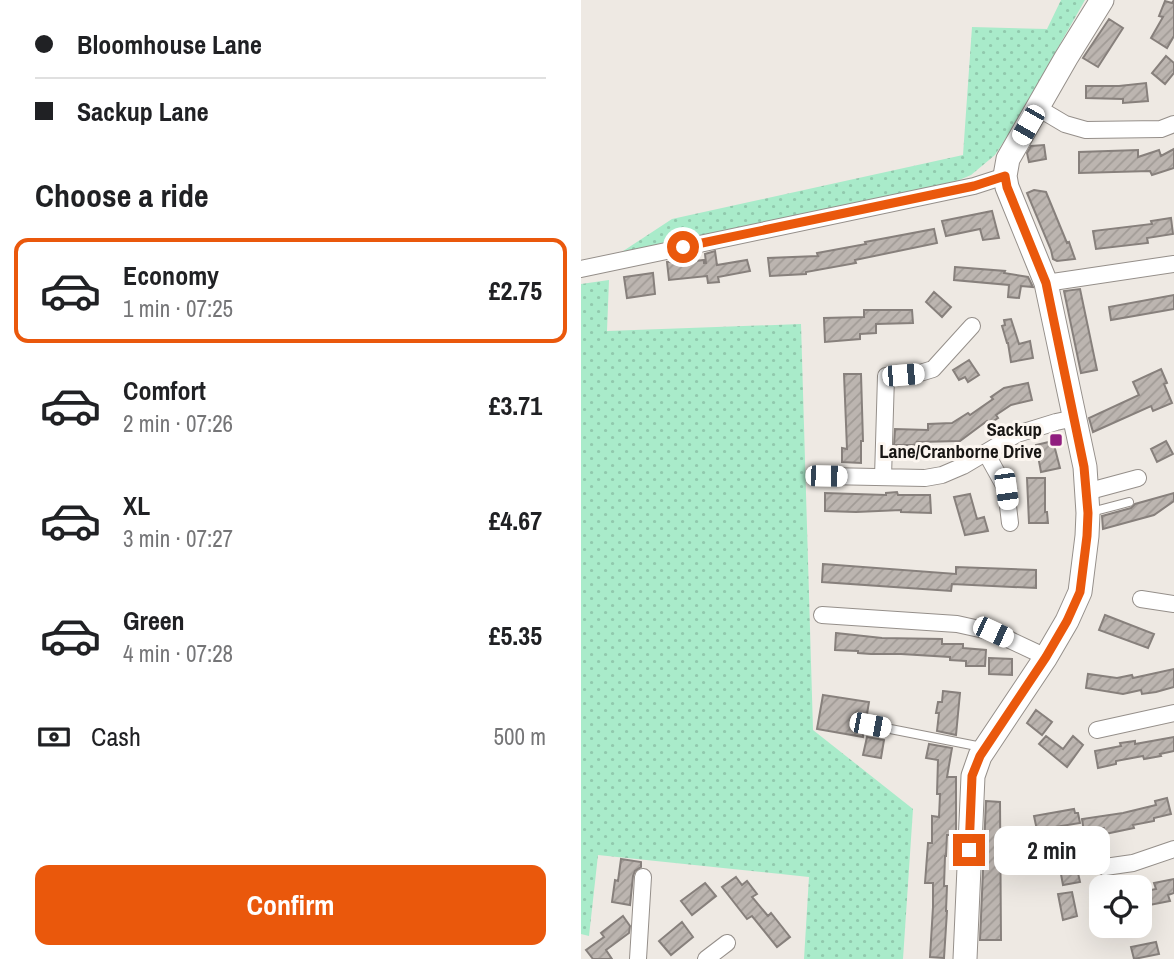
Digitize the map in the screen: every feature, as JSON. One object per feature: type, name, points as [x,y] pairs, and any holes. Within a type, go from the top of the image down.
[{"type":"street","points":[[965,959],[972,776],[980,756],[1067,621],[1080,592],[1087,536],[1084,467],[1046,283],[1005,176],[1008,159],[1102,0]]},
{"type":"street","points":[[1038,108],[1065,124],[1086,130],[1161,129],[1174,124]]},
{"type":"street","points":[[581,269],[974,186],[1005,176]]},
{"type":"street","points":[[1046,283],[1174,264]]},
{"type":"street","points":[[883,477],[886,376],[933,369],[972,326]]},
{"type":"street","points":[[826,476],[925,478],[942,475],[963,466],[1017,433],[1075,418]]},
{"type":"street","points":[[986,453],[1006,489],[1010,523]]},
{"type":"street","points":[[1087,503],[1138,478]]},
{"type":"street","points":[[1141,600],[1174,604]]},
{"type":"street","points":[[822,615],[957,624],[993,632],[1046,657]]},
{"type":"street","points":[[1097,730],[1174,713]]},
{"type":"street","points":[[1105,867],[1133,863],[1174,849]]},
{"type":"street","points":[[638,959],[643,877]]},
{"type":"street","points":[[706,959],[727,943]]},
{"type":"lane","points":[[1087,503],[1129,502]]},
{"type":"lane","points":[[870,725],[985,748]]},
{"type":"green space","points":[[1061,0],[1085,0],[995,155],[971,175],[952,183],[611,259],[672,219],[963,155],[972,27],[1047,29]]},
{"type":"green space","points":[[609,280],[607,331],[801,324],[813,730],[913,809],[903,959],[804,959],[809,877],[598,855],[589,936],[581,934],[581,284]]},
{"type":"building","points":[[1174,0],[1174,36],[1167,48],[1151,38],[1163,17],[1159,16],[1165,1],[1172,3]]},
{"type":"building","points":[[1109,19],[1123,28],[1098,67],[1083,58]]},
{"type":"building","points":[[1166,56],[1174,63],[1174,73],[1165,84],[1152,73]]},
{"type":"building","points":[[1146,83],[1148,101],[1123,103],[1123,99],[1086,98],[1086,86]]},
{"type":"building","points":[[1044,145],[1046,159],[1029,162],[1027,153],[1031,146]]},
{"type":"building","points":[[1174,149],[1174,168],[1152,175],[1150,171],[1079,173],[1079,152],[1138,150],[1138,157],[1159,150],[1161,156]]},
{"type":"building","points":[[1034,190],[1046,192],[1075,259],[1053,259],[1027,193]]},
{"type":"building","points":[[992,211],[999,238],[983,240],[980,229],[946,236],[942,221]]},
{"type":"building","points":[[1171,218],[1173,234],[1147,238],[1148,243],[1096,249],[1093,231],[1152,224],[1151,221]]},
{"type":"building","points":[[934,229],[937,243],[855,260],[856,263],[806,274],[770,276],[768,258],[818,256],[817,253]]},
{"type":"building","points":[[715,251],[717,265],[747,260],[750,271],[718,277],[719,282],[708,283],[707,276],[669,280],[667,262],[704,260],[706,263],[705,254]]},
{"type":"building","points":[[955,267],[1005,271],[1004,273],[1028,277],[1033,287],[1021,286],[1019,298],[1008,297],[1009,285],[954,280]]},
{"type":"building","points":[[653,273],[655,294],[627,298],[624,277]]},
{"type":"building","points":[[1080,289],[1097,370],[1081,373],[1064,291]]},
{"type":"building","points":[[934,292],[951,307],[942,317],[926,302]]},
{"type":"building","points":[[1174,295],[1174,309],[1111,320],[1109,307]]},
{"type":"building","points":[[864,310],[912,310],[913,323],[876,324],[876,333],[860,334],[860,339],[825,342],[824,318],[864,317]]},
{"type":"building","points":[[1011,319],[1019,344],[1030,341],[1033,358],[1011,362],[1002,326],[1005,325],[1004,320]]},
{"type":"building","points":[[969,360],[979,375],[968,382],[965,377],[959,380],[953,370]]},
{"type":"building","points":[[1161,369],[1172,403],[1153,411],[1151,406],[1093,432],[1089,418],[1139,395],[1133,382]]},
{"type":"building","points":[[844,374],[861,374],[861,463],[842,462],[842,448],[847,449]]},
{"type":"building","points":[[1028,383],[1032,400],[1011,405],[996,415],[998,418],[989,424],[987,421],[960,441],[894,445],[895,429],[928,430],[928,424],[952,423],[968,413],[970,415],[1004,388]]},
{"type":"building","points":[[1053,441],[1060,468],[1041,472],[1036,445]]},
{"type":"building","points":[[1166,441],[1173,454],[1157,462],[1151,449]]},
{"type":"building","points":[[1027,478],[1045,478],[1045,512],[1048,523],[1029,523]]},
{"type":"building","points":[[897,492],[898,495],[930,495],[931,513],[901,510],[825,511],[825,493],[886,495]]},
{"type":"building","points":[[1174,493],[1174,501],[1154,515],[1103,529],[1102,516]]},
{"type":"building","points":[[970,494],[977,519],[984,517],[988,531],[965,535],[954,497]]},
{"type":"building","points":[[823,564],[956,574],[956,567],[1036,570],[1036,588],[952,584],[951,591],[822,582]]},
{"type":"building","points":[[1105,615],[1154,634],[1148,648],[1099,630]]},
{"type":"building","points":[[836,633],[882,638],[942,639],[942,644],[963,644],[963,648],[986,650],[985,666],[966,666],[966,661],[950,660],[950,657],[835,650]]},
{"type":"building","points":[[989,658],[1012,659],[1012,675],[989,674]]},
{"type":"building","points":[[1174,669],[1174,687],[1156,692],[1142,694],[1141,690],[1123,694],[1086,688],[1088,674],[1117,678],[1132,675],[1133,678]]},
{"type":"building","points":[[943,691],[960,693],[956,735],[937,731],[939,713],[936,713],[938,702],[942,702]]},
{"type":"building","points":[[823,695],[869,702],[863,737],[817,729]]},
{"type":"building","points":[[1036,710],[1052,722],[1042,735],[1027,723]]},
{"type":"building","points":[[1046,736],[1063,749],[1073,736],[1083,745],[1067,767],[1039,744]]},
{"type":"building","points":[[867,737],[884,740],[881,758],[863,755]]},
{"type":"building","points":[[1174,737],[1174,751],[1144,759],[1143,756],[1116,761],[1116,764],[1098,768],[1095,751],[1121,746],[1120,743],[1135,741],[1135,744]]},
{"type":"building","points":[[929,744],[952,748],[947,777],[956,777],[956,835],[947,835],[945,856],[947,911],[944,958],[930,957],[933,883],[925,883],[928,843],[932,843],[932,816],[939,817],[940,794],[937,794],[938,760],[926,758]]},
{"type":"building","points":[[1167,798],[1171,814],[1154,818],[1154,821],[1105,834],[1104,828],[1084,832],[1082,819],[1156,805],[1155,801]]},
{"type":"building","points":[[986,801],[1000,802],[1001,940],[980,940]]},
{"type":"building","points":[[1074,809],[1075,813],[1078,813],[1080,823],[1037,830],[1034,816]]},
{"type":"building","points":[[1074,855],[1080,882],[1063,885],[1058,858]]},
{"type":"building","points":[[621,859],[641,862],[641,867],[633,876],[630,905],[612,902]]},
{"type":"building","points":[[736,877],[742,885],[747,881],[757,894],[752,897],[768,916],[771,913],[790,937],[777,947],[752,916],[747,919],[722,887]]},
{"type":"building","points":[[1174,879],[1174,893],[1168,895],[1170,901],[1152,904],[1152,890],[1156,889],[1154,883]]},
{"type":"building","points":[[705,883],[716,896],[692,915],[681,901]]},
{"type":"building","points":[[1072,892],[1077,916],[1063,920],[1058,894]]},
{"type":"building","points":[[623,916],[630,926],[629,933],[606,950],[612,959],[593,959],[586,950],[604,937],[601,933]]},
{"type":"building","points":[[682,922],[693,937],[671,955],[659,941]]},
{"type":"building","points":[[1156,942],[1159,954],[1134,959],[1131,947]]},
{"type":"place","name":"Sackup Lane/Cranborne Drive","points":[[1056,440]]},
{"type":"route","points":[[683,247],[974,186],[1005,176],[1046,283],[1084,467],[1087,536],[1080,592],[1067,621],[980,756],[972,776],[969,850]]}]
